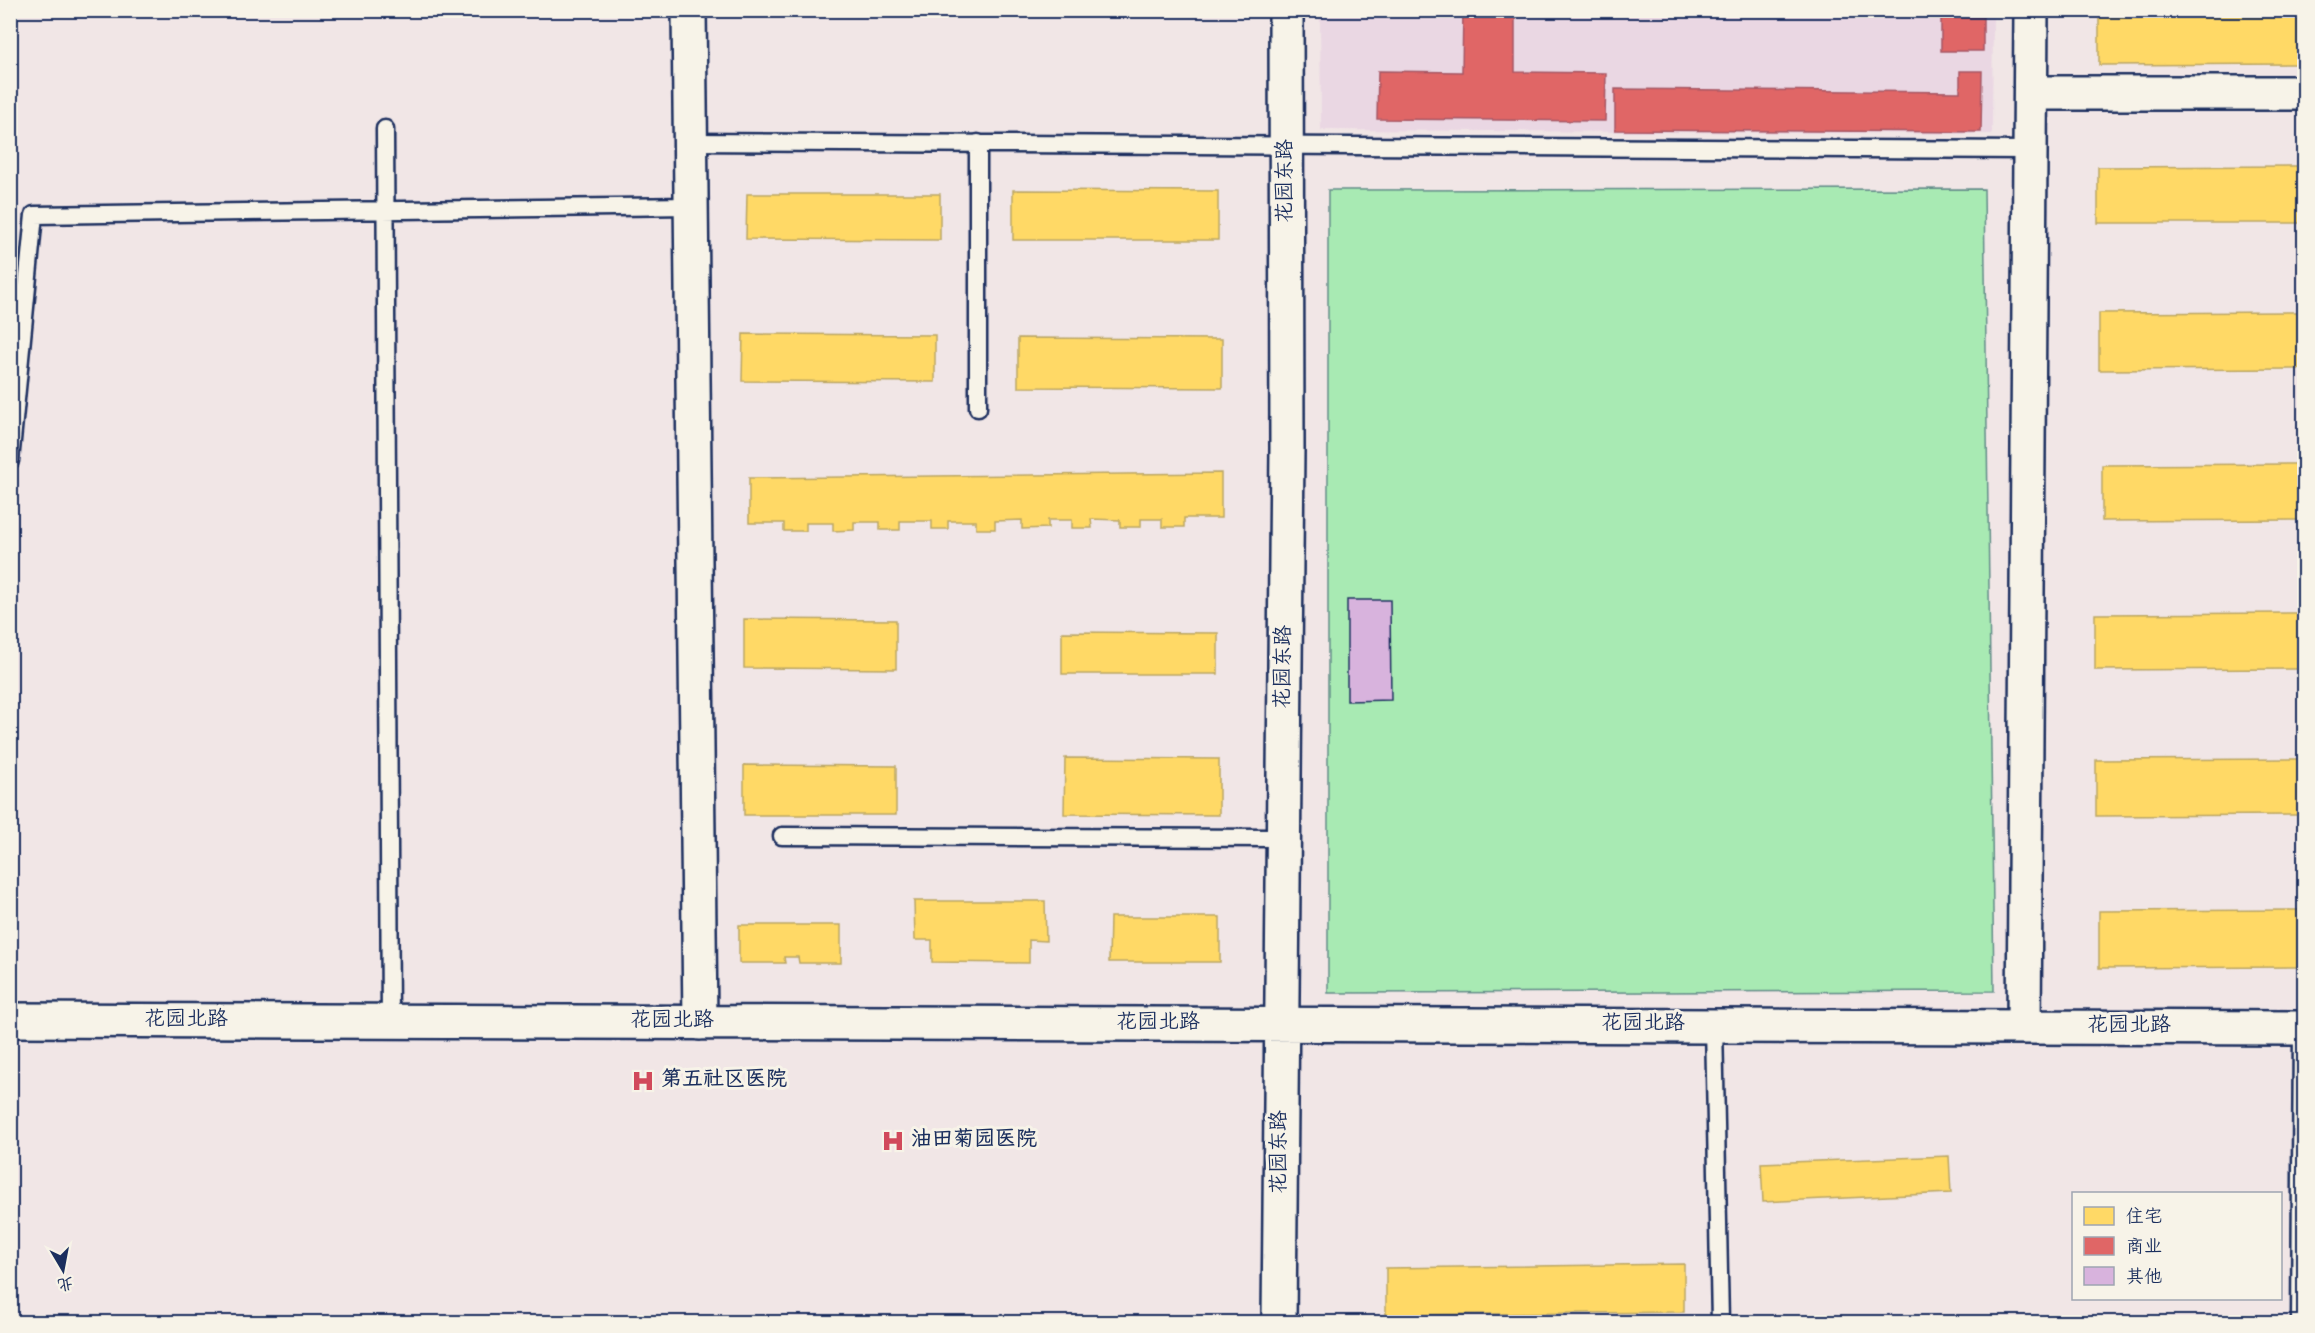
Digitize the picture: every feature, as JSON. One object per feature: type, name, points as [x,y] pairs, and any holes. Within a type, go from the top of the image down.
[{"type":"street","points":[[689,10],[700,1023]]},
{"type":"street","name":"花园东路","points":[[1279,1323],[1287,448],[1286,10]]},
{"type":"street","points":[[2024,1027],[2031,10]]},
{"type":"street","points":[[2031,93],[2304,93]]},
{"type":"street","name":"花园北路","points":[[10,1020],[2303,1028]]},
{"type":"lane","points":[[385,129],[390,1021]]},
{"type":"lane","points":[[690,142],[2029,150]]},
{"type":"lane","points":[[978,144],[978,408]]},
{"type":"lane","points":[[10,461],[34,215],[691,206]]},
{"type":"lane","points":[[782,836],[1284,838]]},
{"type":"lane","points":[[1714,1026],[1720,1323]]},
{"type":"lane","points":[[2300,1323],[2303,1028]]},
{"type":"shaded area","points":[[1320,11],[1993,11],[1992,134],[1321,130]]},
{"type":"green space","points":[[1984,189],[1994,991],[1328,993],[1328,190]]},
{"type":"building: 住宅","points":[[2099,10],[2304,10],[2304,64],[2099,65]]},
{"type":"building: 住宅","points":[[2304,166],[2304,223],[2098,223],[2098,167]]},
{"type":"building: 住宅","points":[[1013,190],[1218,191],[1218,240],[1013,240]]},
{"type":"building: 住宅","points":[[747,194],[940,194],[940,240],[746,239]]},
{"type":"building: 住宅","points":[[2304,312],[2304,369],[2099,370],[2099,313]]},
{"type":"building: 住宅","points":[[743,334],[935,335],[935,382],[742,381]]},
{"type":"building: 住宅","points":[[1018,338],[1222,339],[1222,388],[1018,387]]},
{"type":"building: 住宅","points":[[2304,464],[2304,520],[2102,521],[2102,465]]},
{"type":"building: 住宅","points":[[1221,473],[1221,518],[1184,518],[1184,527],[1162,527],[1162,519],[1141,519],[1141,527],[1120,527],[1120,520],[1091,519],[1092,528],[1072,528],[1072,520],[1048,520],[1048,528],[1022,529],[1022,520],[995,521],[995,529],[976,529],[976,521],[948,521],[948,529],[932,529],[932,521],[900,521],[900,530],[880,530],[880,522],[854,522],[854,530],[833,531],[833,523],[806,523],[806,531],[784,531],[784,523],[749,523],[749,478]]},
{"type":"building: 住宅","points":[[2304,613],[2304,669],[2095,670],[2095,614]]},
{"type":"building: 住宅","points":[[744,619],[896,620],[896,669],[744,668]]},
{"type":"building: 住宅","points":[[1062,632],[1218,633],[1218,674],[1062,674]]},
{"type":"building: 住宅","points":[[1065,758],[1219,759],[1219,815],[1064,814]]},
{"type":"building: 住宅","points":[[2304,759],[2304,815],[2096,816],[2096,760]]},
{"type":"building: 住宅","points":[[744,765],[896,766],[896,815],[744,815]]},
{"type":"building: 住宅","points":[[914,901],[1045,901],[1046,941],[1029,940],[1029,963],[932,962],[932,940],[915,940]]},
{"type":"building: 住宅","points":[[2304,910],[2304,967],[2099,968],[2099,911]]},
{"type":"building: 住宅","points":[[1110,917],[1220,917],[1220,962],[1109,962]]},
{"type":"building: 住宅","points":[[739,925],[841,925],[841,963],[799,963],[798,957],[784,957],[785,963],[739,963]]},
{"type":"building: 住宅","points":[[1949,1156],[1951,1193],[1763,1202],[1761,1163]]},
{"type":"building: 住宅","points":[[1684,1264],[1684,1312],[1386,1315],[1386,1268]]},
{"type":"building: 商业","points":[[1463,10],[1515,10],[1515,72],[1606,73],[1605,121],[1377,119],[1378,71],[1462,72]]},
{"type":"building: 商业","points":[[1941,10],[1983,10],[1983,51],[1941,51]]},
{"type":"building: 商业","points":[[1960,71],[1982,71],[1981,132],[1615,130],[1615,89],[1960,92]]},
{"type":"building: 其他","points":[[1347,600],[1390,600],[1391,700],[1347,701]]},
{"type":"place","name":"第五社区医院","points":[[643,1081]]},
{"type":"place","name":"油田菊园医院","points":[[893,1141]]}]
